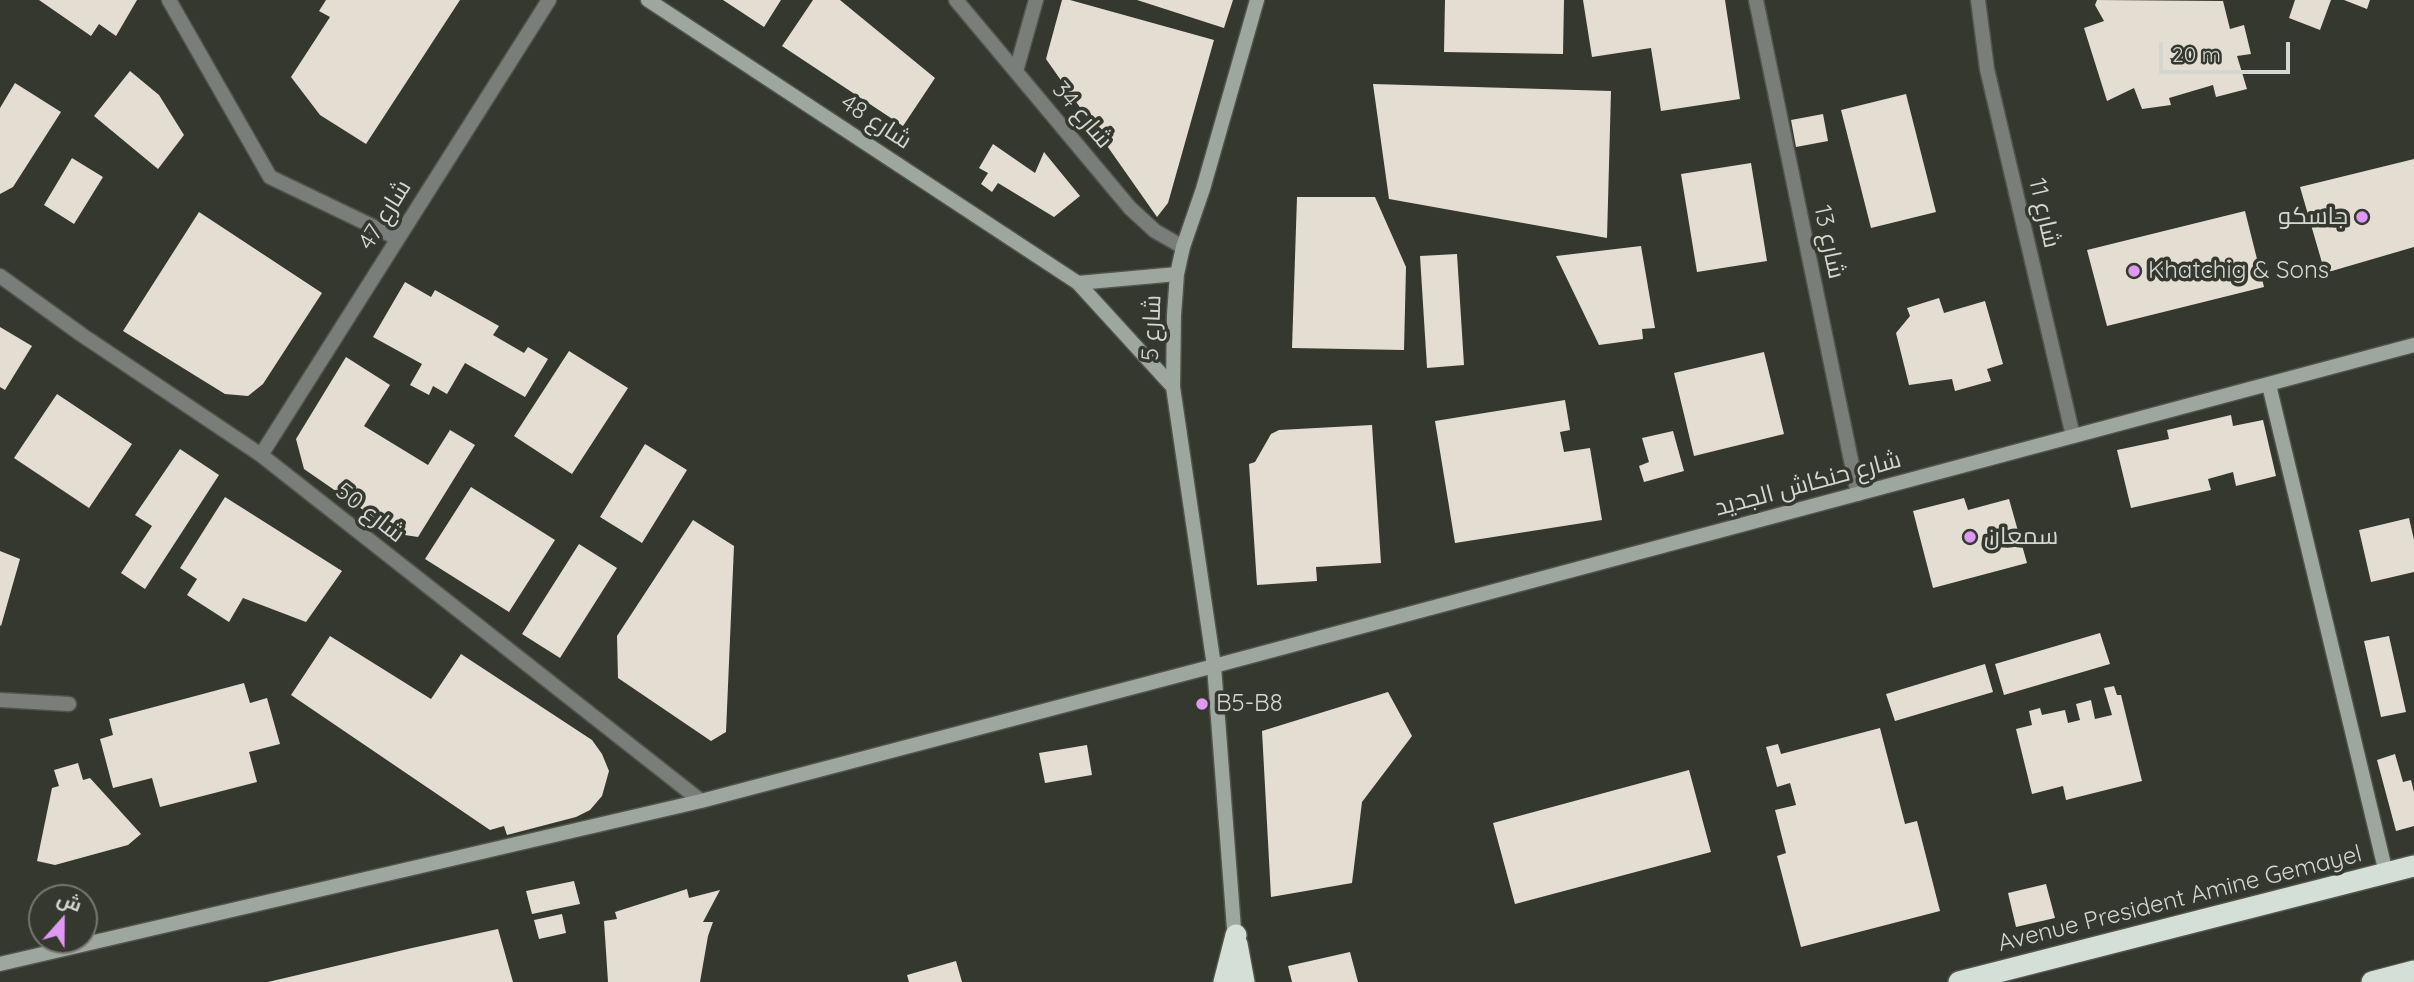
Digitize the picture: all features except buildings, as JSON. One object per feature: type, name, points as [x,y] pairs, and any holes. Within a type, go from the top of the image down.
[{"type":"highway","name":"Avenue President Amine Gemayel","points":[[1959,982],[2414,866]]},
{"type":"highway","points":[[1224,982],[1236,935]]},
{"type":"highway","points":[[1236,935],[1244,982]]},
{"type":"highway","points":[[2372,982],[2414,971]]},
{"type":"street","points":[[169,0],[270,177],[397,237]]},
{"type":"street","name":"شارع 47","points":[[261,455],[549,0]]},
{"type":"street","name":"شارع 48","points":[[648,0],[1079,283],[1172,387]]},
{"type":"street","name":"شارع 34","points":[[957,0],[1130,208],[1154,231],[1183,247]]},
{"type":"street","points":[[1016,71],[1037,0]]},
{"type":"street","name":"شارع 5","points":[[1232,982],[1236,935],[1214,666],[1172,387],[1177,274],[1257,0]]},
{"type":"street","name":"شارع 13","points":[[1756,0],[1858,494]]},
{"type":"street","name":"شارع 11","points":[[1978,0],[1987,69],[2073,436]]},
{"type":"street","points":[[1079,283],[1177,274]]},
{"type":"street","name":"شارع 50","points":[[0,276],[82,335],[261,455],[701,801]]},
{"type":"street","name":"شارع حنكاش الجديد","points":[[0,964],[701,801],[2414,345]]},
{"type":"street","points":[[2269,385],[2386,873]]},
{"type":"street","points":[[0,700],[69,704]]},
{"type":"place","name":"جاسكو","points":[[2362,217]]},
{"type":"place","name":"Khatchig & Sons","points":[[2134,271]]},
{"type":"place","name":"سمعان","points":[[1970,537]]},
{"type":"place","name":"B5-B8","points":[[1202,704]]}]
